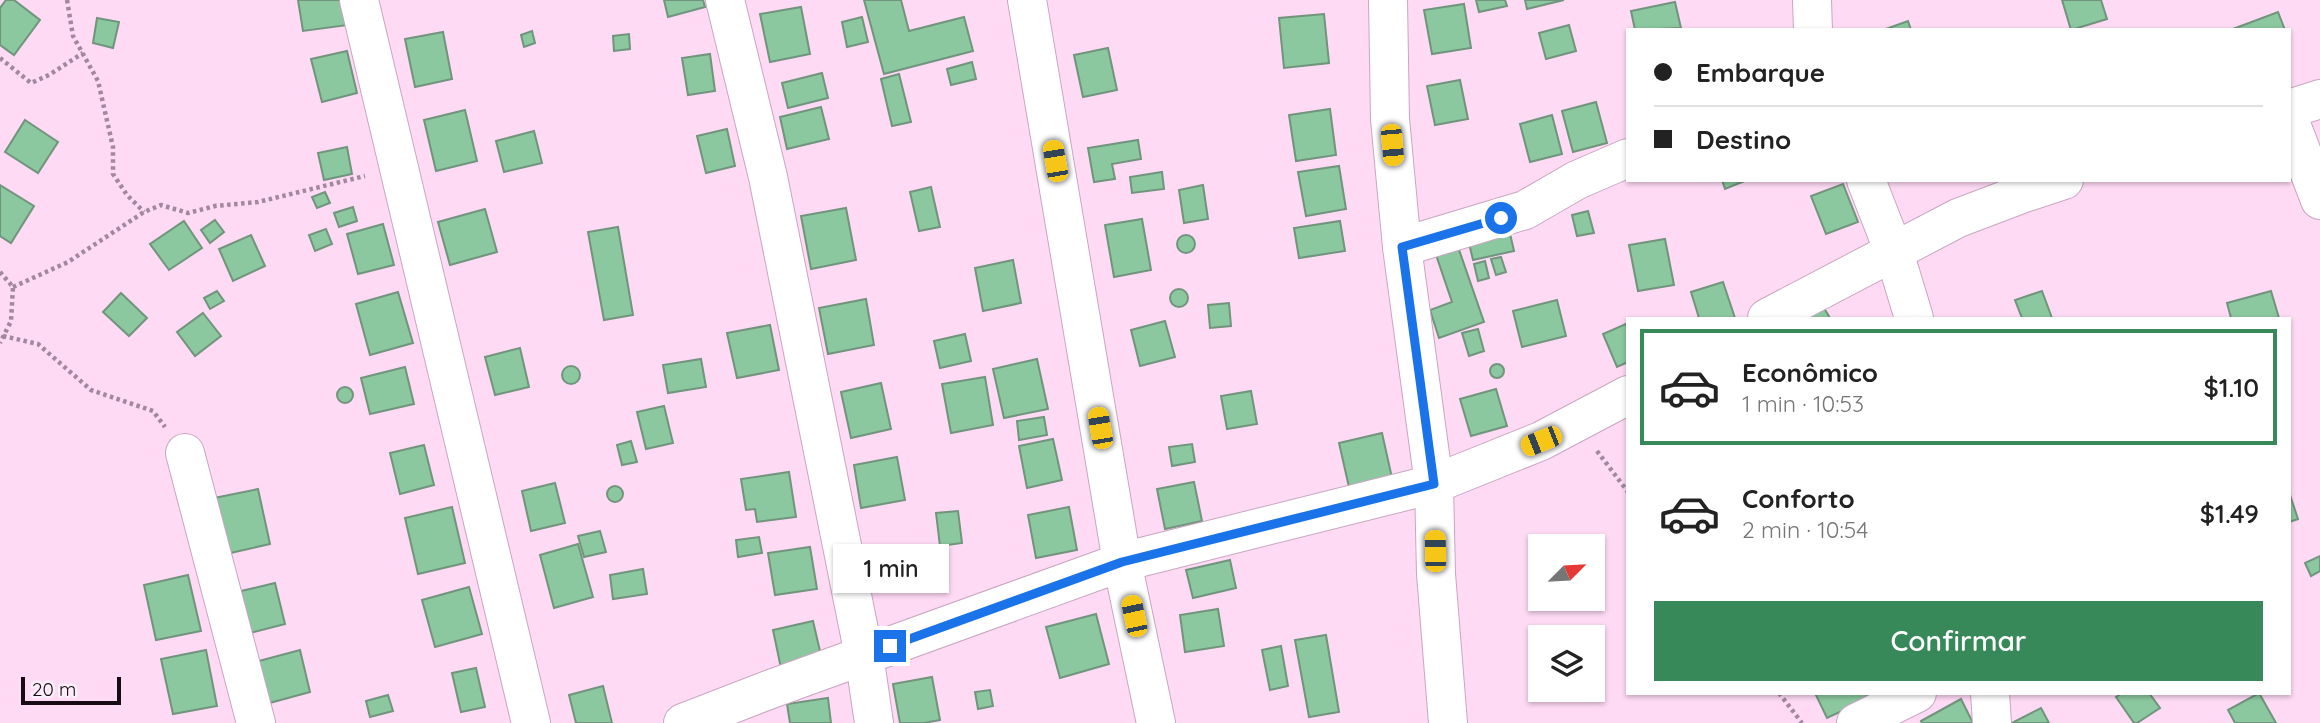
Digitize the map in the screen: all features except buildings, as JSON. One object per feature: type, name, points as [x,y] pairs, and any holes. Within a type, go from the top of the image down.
[{"type":"street","points":[[359,0],[531,723]]},
{"type":"street","points":[[725,0],[768,177],[864,655],[874,723]]},
{"type":"street","points":[[1027,0],[1122,562],[1156,723]]},
{"type":"street","points":[[1388,0],[1390,119],[1402,247],[1434,484],[1436,574],[1448,723]]},
{"type":"street","points":[[1812,0],[1813,28]]},
{"type":"street","points":[[2291,108],[2320,99]]},
{"type":"street","points":[[2291,124],[2320,200]]},
{"type":"street","points":[[1402,247],[1525,210],[1577,180],[1626,159]]},
{"type":"street","points":[[1867,182],[1894,252],[1914,317]]},
{"type":"street","points":[[1770,317],[1958,218],[2058,182]]},
{"type":"street","points":[[682,723],[1122,562],[1434,484],[1541,441],[1626,395]]},
{"type":"street","points":[[185,453],[256,723]]},
{"type":"street","points":[[1856,723],[1913,695]]},
{"type":"street","points":[[1990,695],[1992,723]]},
{"type":"path","points":[[67,0],[73,36],[98,81],[113,147],[113,174],[127,195],[144,212]]},
{"type":"path","points":[[0,58],[31,83],[49,75],[83,52]]},
{"type":"path","points":[[13,287],[68,262],[144,212],[161,205],[188,214],[215,206],[258,202],[365,176]]},
{"type":"path","points":[[0,272],[13,287],[10,321],[0,343]]},
{"type":"path","points":[[4,336],[38,344],[91,390],[153,411],[185,453]]},
{"type":"path","points":[[1576,422],[1626,489]]},
{"type":"path","points":[[1781,695],[1802,723]]},
{"type":"route","points":[[890,646],[1122,562],[1434,484],[1402,247],[1501,218]]}]
